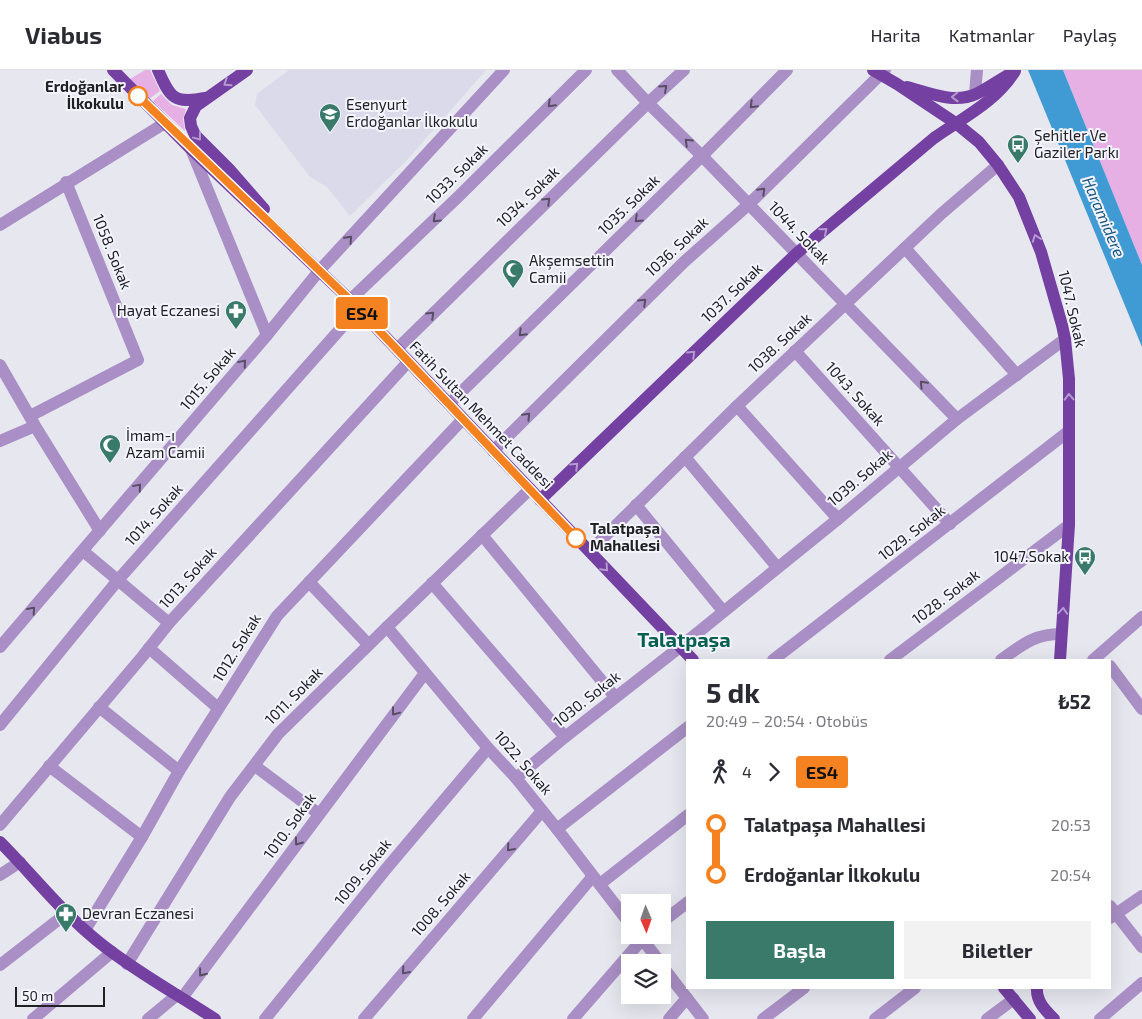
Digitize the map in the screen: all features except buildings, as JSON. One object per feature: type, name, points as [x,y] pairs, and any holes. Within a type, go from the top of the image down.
[{"type":"main road","name":"Fatih Sultan Mehmet Caddesi","points":[[113,70],[191,149],[354,305],[692,659]]},
{"type":"main road","points":[[158,70],[166,88],[175,98],[182,100],[207,97]]},
{"type":"main road","points":[[247,70],[196,106],[190,118],[191,126],[195,135],[249,190],[279,232]]},
{"type":"main road","points":[[897,84],[950,98],[975,94],[1016,71]]},
{"type":"main road","name":"1037. Sokak","points":[[540,500],[797,253],[934,138],[957,124],[987,101],[1008,83],[1016,71]]},
{"type":"main road","name":"1047. Sokak","points":[[879,72],[957,124],[980,142],[1019,197],[1044,261],[1065,339],[1069,379],[1069,525],[1060,659]]},
{"type":"main road","points":[[0,842],[85,930],[128,964],[208,1017]]},
{"type":"main road","points":[[1005,989],[1030,1019]]},
{"type":"main road","points":[[1037,989],[1042,1006],[1054,1019]]},
{"type":"street","name":"1015. Sokak","points":[[0,647],[267,335],[319,271],[504,70]]},
{"type":"street","name":"1033. Sokak","points":[[354,305],[459,196],[586,70]]},
{"type":"street","name":"1044. Sokak","points":[[617,70],[957,419]]},
{"type":"street","name":"1034. Sokak","points":[[397,349],[684,70]]},
{"type":"street","name":"1035. Sokak","points":[[449,404],[787,70]]},
{"type":"street","points":[[975,94],[977,70]]},
{"type":"street","name":"1036. Sokak","points":[[493,451],[684,262],[748,205],[879,72]]},
{"type":"street","points":[[0,225],[66,182],[165,123]]},
{"type":"street","points":[[191,149],[267,335]]},
{"type":"street","name":"1038. Sokak","points":[[590,551],[685,456],[795,351],[941,214],[998,165]]},
{"type":"street","name":"1058. Sokak","points":[[32,421],[138,360],[66,182]]},
{"type":"street","points":[[905,248],[1017,374]]},
{"type":"street","name":"1014. Sokak","points":[[0,725],[118,580],[354,305]]},
{"type":"street","name":"1039. Sokak","points":[[680,647],[838,519],[957,419],[1065,339]]},
{"type":"street","name":"1043. Sokak","points":[[795,351],[950,524]]},
{"type":"street","name":"1013. Sokak","points":[[0,825],[169,623],[408,362]]},
{"type":"street","points":[[0,365],[100,531]]},
{"type":"street","points":[[737,406],[838,519]]},
{"type":"street","name":"1012. Sokak","points":[[85,930],[142,837],[179,771],[277,616],[463,419]]},
{"type":"street","points":[[0,441],[32,421]]},
{"type":"street","name":"1029. Sokak","points":[[774,659],[1069,431]]},
{"type":"street","points":[[685,456],[777,567]]},
{"type":"street","name":"1011. Sokak","points":[[128,964],[230,797],[278,734],[368,644],[530,489]]},
{"type":"street","points":[[636,505],[723,612]]},
{"type":"street","name":"1028. Sokak","points":[[891,659],[1069,525]]},
{"type":"street","points":[[482,535],[615,697]]},
{"type":"street","points":[[83,551],[169,623]]},
{"type":"street","points":[[308,582],[368,644]]},
{"type":"street","points":[[432,583],[565,736]]},
{"type":"street","points":[[1099,658],[1142,617]]},
{"type":"street","name":"1022. Sokak","points":[[387,627],[488,748],[516,778],[621,912]]},
{"type":"street","points":[[1002,659],[1036,637],[1061,634]]},
{"type":"street","name":"1030. Sokak","points":[[516,778],[565,736],[680,647]]},
{"type":"street","points":[[149,648],[218,708]]},
{"type":"street","points":[[1111,667],[1142,709]]},
{"type":"street","name":"1010. Sokak","points":[[148,1019],[179,997],[425,673]]},
{"type":"street","points":[[100,707],[179,771]]},
{"type":"street","points":[[557,829],[686,729]]},
{"type":"street","name":"1009. Sokak","points":[[265,1019],[386,869],[488,748]]},
{"type":"street","points":[[49,766],[142,837]]},
{"type":"street","points":[[255,766],[319,814]]},
{"type":"street","name":"1008. Sokak","points":[[364,1019],[542,811]]},
{"type":"street","points":[[473,1019],[596,880],[686,817]]},
{"type":"street","points":[[0,875],[20,862]]},
{"type":"street","points":[[1142,896],[1112,912],[1142,947]]},
{"type":"street","points":[[671,915],[686,904]]},
{"type":"street","points":[[0,965],[67,913]]},
{"type":"street","points":[[573,1019],[635,944]]},
{"type":"street","points":[[33,1019],[112,952]]},
{"type":"street","points":[[671,976],[687,993],[703,1019]]},
{"type":"street","points":[[1100,1019],[1142,983]]},
{"type":"street","points":[[763,1019],[803,989]]},
{"type":"street","points":[[875,1019],[914,989]]},
{"type":"street","points":[[669,1019],[687,993]]},
{"type":"street","points":[[987,1019],[1014,999]]},
{"type":"shaded area","points":[[145,70],[150,70],[160,91],[149,99],[130,79]]},
{"type":"shaded area","name":"Esenyurt Erdoğanlar İlkokulu","points":[[289,70],[486,70],[406,161],[350,216],[327,187],[310,177],[255,105],[257,94]]},
{"type":"shaded area","points":[[1063,70],[1142,70],[1142,265]]},
{"type":"shaded area","points":[[161,94],[172,105],[186,109],[183,119],[185,131],[153,101]]},
{"type":"water","name":"Haramidere","points":[[1028,70],[1063,70],[1142,265],[1142,347]]},
{"type":"bus line","name":"ES4","points":[[138,96],[350,300],[576,538]]},
{"type":"place","name":"Erdoğanlar İlkokulu","points":[[138,96]]},
{"type":"place","name":"Esenyurt Erdoğanlar İlkokulu","points":[[330,133]]},
{"type":"place","name":"Şehitler Ve Gaziler Parkı","points":[[1018,164]]},
{"type":"place","name":"Akşemsettin Camii","points":[[513,289]]},
{"type":"place","name":"Hayat Eczanesi","points":[[236,330]]},
{"type":"place","name":"İmam-ı Azam Camii","points":[[110,464]]},
{"type":"place","name":"Talatpaşa Mahallesi","points":[[576,538]]},
{"type":"place","name":"1047.Sokak","points":[[1085,576]]},
{"type":"place","name":"Devran Eczanesi","points":[[66,933]]},
{"type":"district","name":"Talatpaşa","points":[[684,640]]}]
